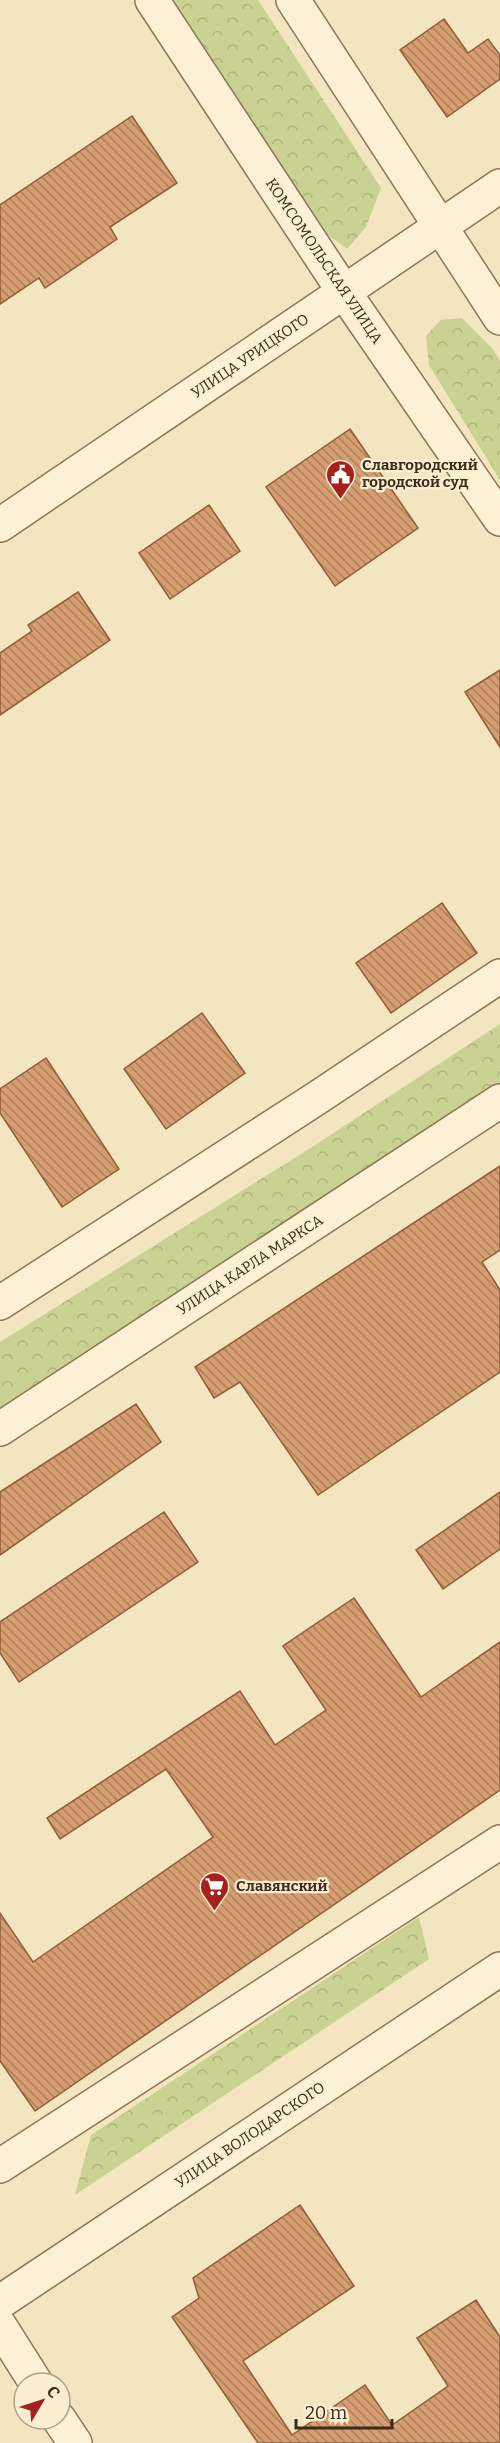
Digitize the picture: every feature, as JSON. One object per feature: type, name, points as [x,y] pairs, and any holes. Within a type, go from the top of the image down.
[{"type":"street","name":"КОМСОМОЛЬСКАЯ УЛИЦА","points":[[152,0],[344,292],[500,519]]},
{"type":"street","points":[[293,0],[500,318]]},
{"type":"street","name":"УЛИЦА УРИЦКОГО","points":[[0,525],[500,186]]},
{"type":"street","points":[[0,1303],[317,1098],[500,976]]},
{"type":"street","name":"УЛИЦА КАРЛА МАРКСА","points":[[0,1429],[500,1101]]},
{"type":"street","points":[[4,2154],[500,1842]]},
{"type":"street","name":"УЛИЦА ВОЛОДАРСКОГО","points":[[0,2302],[500,1969]]},
{"type":"street","points":[[0,2326],[28,2371]]},
{"type":"green space","points":[[171,0],[258,0],[381,188],[366,227],[347,249],[319,228]]},
{"type":"green space","points":[[462,318],[492,348],[500,361],[500,480],[429,365],[426,336],[441,320]]},
{"type":"green space","points":[[500,1024],[500,1092],[0,1417],[0,1342],[309,1149]]},
{"type":"green space","points":[[419,1917],[429,1959],[75,2195],[91,2135]]},
{"type":"building","points":[[444,19],[468,53],[488,39],[500,55],[500,79],[447,117],[400,50]]},
{"type":"building","points":[[132,116],[177,183],[110,227],[117,239],[45,288],[39,278],[0,304],[0,205]]},
{"type":"building","points":[[350,429],[418,528],[335,586],[266,487]]},
{"type":"building","points":[[209,505],[240,551],[170,599],[139,553]]},
{"type":"building","points":[[78,592],[110,640],[0,715],[0,653],[32,631],[28,625]]},
{"type":"building","points":[[500,670],[500,747],[465,692]]},
{"type":"building","points":[[442,903],[477,953],[391,1013],[356,963]]},
{"type":"building","points":[[202,1013],[245,1073],[166,1129],[124,1069]]},
{"type":"building","points":[[46,1058],[119,1169],[62,1207],[0,1113],[0,1089]]},
{"type":"building","points":[[500,1166],[500,1250],[482,1262],[500,1290],[500,1372],[318,1495],[240,1382],[214,1398],[195,1367]]},
{"type":"building","points":[[136,1404],[161,1442],[0,1555],[0,1492]]},
{"type":"building","points":[[500,1492],[500,1549],[443,1589],[416,1550]]},
{"type":"building","points":[[164,1512],[198,1562],[19,1682],[0,1653],[0,1622]]},
{"type":"building","name":"Славянский","points":[[354,1598],[421,1697],[500,1642],[500,1790],[35,2111],[0,2061],[0,1913],[33,1962],[213,1837],[166,1769],[60,1839],[47,1818],[240,1691],[275,1745],[326,1710],[283,1646]]},
{"type":"building","points":[[300,2205],[354,2286],[243,2361],[292,2435],[365,2385],[392,2425],[448,2386],[417,2338],[476,2300],[500,2337],[500,2443],[258,2443],[172,2317],[199,2298],[193,2278]]},
{"type":"place","name":"Славгородский городской суд","points":[[341,500]]},
{"type":"place","name":"Славянский","points":[[215,1912]]}]
